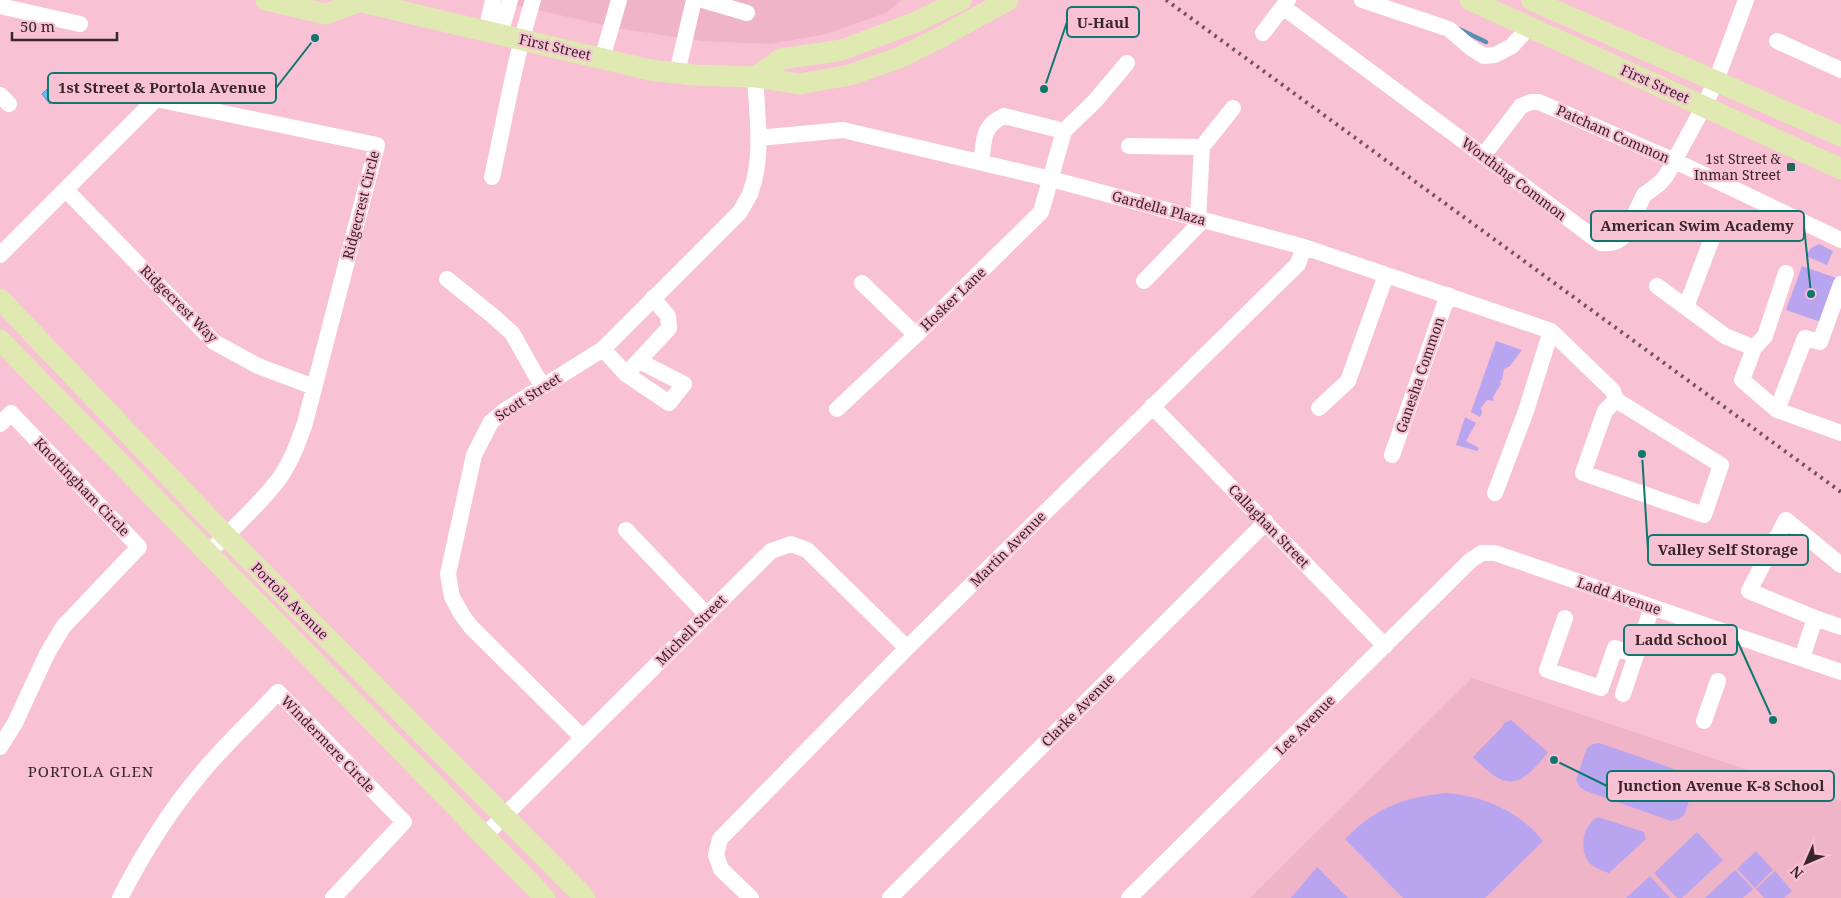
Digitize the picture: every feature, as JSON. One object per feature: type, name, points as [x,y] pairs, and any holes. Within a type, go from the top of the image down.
[{"type":"main road","name":"First Street","points":[[266,0],[326,14],[367,2],[650,70],[755,77],[799,84],[850,75],[900,57],[1008,0]]},
{"type":"main road","points":[[755,77],[781,59],[842,50],[916,22],[960,0]]},
{"type":"main road","name":"First Street","points":[[1470,0],[1841,168]]},
{"type":"main road","name":"First Street","points":[[1531,0],[1841,136]]},
{"type":"main road","name":"Portola Avenue","points":[[0,299],[226,536],[585,898]]},
{"type":"main road","name":"Portola Avenue","points":[[0,340],[546,898]]},
{"type":"street","points":[[493,0],[493,33]]},
{"type":"street","points":[[493,33],[510,0]]},
{"type":"street","points":[[492,176],[521,39],[533,0]]},
{"type":"street","points":[[602,58],[619,0]]},
{"type":"street","points":[[677,73],[694,0]]},
{"type":"street","points":[[702,0],[747,13]]},
{"type":"street","points":[[1362,0],[1449,30],[1470,48],[1484,56],[1495,55],[1512,46],[1529,26]]},
{"type":"street","name":"Worthing Common","points":[[1286,3],[1483,156],[1601,243],[1612,244],[1621,239],[1625,234],[1644,195],[1660,182],[1704,106],[1716,80],[1746,0]]},
{"type":"street","points":[[1263,33],[1286,3]]},
{"type":"street","points":[[0,6],[80,24]]},
{"type":"street","points":[[1777,41],[1841,70]]},
{"type":"street","points":[[981,162],[986,128],[996,120],[1004,116],[1064,131],[1095,101],[1127,63]]},
{"type":"street","name":"Scott Street","points":[[583,738],[462,615],[452,597],[448,574],[474,455],[490,422],[542,386],[603,349],[740,212],[750,195],[757,168],[758,138],[755,77]]},
{"type":"street","name":"Ridgecrest Circle","points":[[0,255],[156,99],[377,145],[305,423],[296,449],[273,486],[209,552]]},
{"type":"street","name":"Patcham Common","points":[[1483,156],[1521,106],[1531,102],[1539,102],[1674,160],[1841,240]]},
{"type":"street","points":[[1144,281],[1201,219],[1202,147],[1233,108]]},
{"type":"street","name":"Gardella Plaza","points":[[758,138],[843,130],[1051,179],[1304,247],[1551,331]]},
{"type":"street","name":"Hosker Lane","points":[[837,408],[916,335],[1041,212],[1064,131]]},
{"type":"street","points":[[1130,146],[1202,147]]},
{"type":"street","name":"Ridgecrest Way","points":[[66,190],[214,342],[258,366],[314,387]]},
{"type":"street","points":[[1686,307],[1714,233]]},
{"type":"street","name":"Martin Avenue","points":[[751,898],[722,868],[716,855],[720,839],[907,648],[1296,266],[1304,247]]},
{"type":"street","points":[[1786,273],[1765,336],[1754,348],[1742,380],[1777,410],[1841,433]]},
{"type":"street","points":[[1318,408],[1348,381],[1386,275]]},
{"type":"street","points":[[447,279],[494,316],[512,334],[542,386]]},
{"type":"street","points":[[862,283],[916,335]]},
{"type":"street","points":[[1777,410],[1806,338],[1820,342],[1841,284]]},
{"type":"street","points":[[1657,286],[1725,336],[1754,348]]},
{"type":"street","name":"Ganesha Common","points":[[1392,454],[1448,295]]},
{"type":"street","points":[[626,374],[669,328],[668,316],[653,298]]},
{"type":"street","points":[[1495,493],[1526,411],[1551,331],[1613,391],[1616,400],[1722,465],[1704,515],[1583,473],[1605,411],[1616,400]]},
{"type":"street","points":[[603,349],[626,374],[669,403],[684,384],[639,361]]},
{"type":"street","name":"Callaghan Street","points":[[1152,406],[1385,646]]},
{"type":"street","name":"Knottingham Circle","points":[[0,424],[11,413],[139,547],[63,627],[47,654],[15,723],[0,747]]},
{"type":"street","points":[[1841,565],[1786,520],[1749,591],[1841,627]]},
{"type":"street","name":"Clarke Avenue","points":[[890,898],[1266,522]]},
{"type":"street","points":[[626,530],[707,615]]},
{"type":"street","name":"Michell Street","points":[[484,836],[771,551],[791,544],[808,550],[907,648]]},
{"type":"street","name":"Lee Avenue","points":[[1129,898],[1472,560],[1482,553]]},
{"type":"street","name":"Ladd Avenue","points":[[1482,553],[1495,553],[1841,672]]},
{"type":"street","points":[[1623,694],[1652,606]]},
{"type":"street","points":[[1565,618],[1548,670],[1602,688],[1615,648],[1636,655]]},
{"type":"street","points":[[1802,658],[1815,618]]},
{"type":"street","points":[[1704,721],[1718,681]]},
{"type":"street","name":"Windermere Circle","points":[[120,898],[164,823],[200,775],[278,692],[404,822],[334,898]]},
{"type":"shaded area","points":[[492,0],[901,0],[888,12],[826,34],[771,44],[701,41],[617,28]]},
{"type":"shaded area","points":[[1819,244],[1833,251],[1827,265],[1806,256],[1811,248]]},
{"type":"shaded area","points":[[1802,266],[1836,278],[1821,322],[1786,310]]},
{"type":"shaded area","points":[[1496,341],[1522,350],[1510,366],[1504,369],[1502,380],[1500,381],[1501,384],[1493,397],[1494,401],[1487,400],[1481,408],[1482,413],[1480,417],[1471,412]]},
{"type":"shaded area","points":[[1465,417],[1476,423],[1466,441],[1479,448],[1477,451],[1456,445]]},
{"type":"shaded area","points":[[1472,678],[1841,801],[1841,898],[1250,898]]},
{"type":"shaded area","points":[[1511,720],[1548,752],[1529,773],[1512,782],[1504,781],[1495,776],[1473,757],[1504,723]]},
{"type":"shaded area","points":[[1599,743],[1689,774],[1694,779],[1695,785],[1684,815],[1679,819],[1671,821],[1586,791],[1580,787],[1576,780],[1587,748]]},
{"type":"shaded area","points":[[1446,793],[1474,798],[1500,807],[1523,821],[1543,841],[1485,898],[1403,898],[1345,839],[1368,819],[1391,806],[1403,801]]},
{"type":"shaded area","points":[[1598,817],[1644,832],[1646,839],[1609,873],[1597,869],[1585,856],[1583,843],[1586,831],[1593,820]]},
{"type":"shaded area","points":[[1697,832],[1723,860],[1682,898],[1677,898],[1654,873]]},
{"type":"shaded area","points":[[1756,851],[1773,870],[1755,888],[1737,869]]},
{"type":"shaded area","points":[[1317,867],[1348,898],[1291,898]]},
{"type":"shaded area","points":[[1735,870],[1753,889],[1743,898],[1705,898]]},
{"type":"shaded area","points":[[1775,871],[1792,891],[1784,898],[1764,898],[1756,889]]},
{"type":"shaded area","points":[[1650,876],[1670,898],[1626,898]]},
{"type":"water","points":[[52,84],[54,86],[57,84],[63,91],[50,104],[42,94]]},
{"type":"waterway","points":[[1459,29],[1486,42]]},
{"type":"railway","points":[[1166,0],[1841,492]]},
{"type":"place","name":"1st Street & Portola Avenue","points":[[315,38]]},
{"type":"place","name":"U-Haul","points":[[1044,89]]},
{"type":"place","name":"1st Street & Inman Street","points":[[1791,167]]},
{"type":"place","name":"American Swim Academy","points":[[1811,294]]},
{"type":"place","name":"Valley Self Storage","points":[[1642,454]]},
{"type":"place","name":"Ladd School","points":[[1773,720]]},
{"type":"place","name":"Junction Avenue K-8 School","points":[[1554,760]]},
{"type":"district","name":"PORTOLA GLEN","points":[[91,772]]}]
